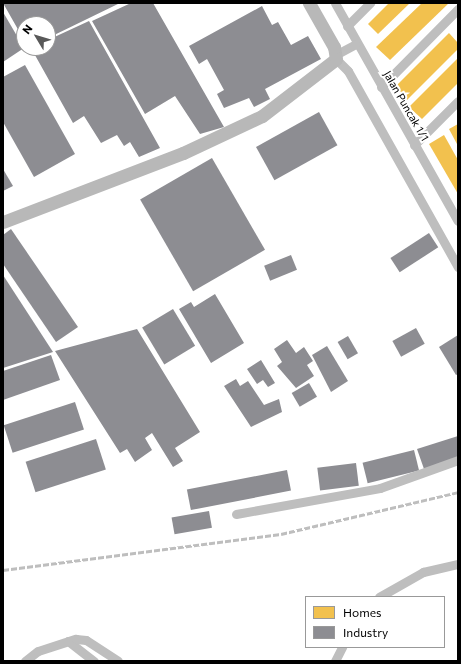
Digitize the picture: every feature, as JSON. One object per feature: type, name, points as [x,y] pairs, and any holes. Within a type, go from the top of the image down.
[{"type":"street","points":[[309,3],[336,57],[348,72],[369,107],[458,267]]},
{"type":"street","name":"Jalan Puncak 1/1","points":[[335,3],[356,44],[458,221]]},
{"type":"street","points":[[347,26],[370,3]]},
{"type":"street","points":[[381,87],[458,9]]},
{"type":"street","points":[[3,222],[240,129],[336,57],[356,44]]},
{"type":"street","points":[[414,145],[458,102]]},
{"type":"street","points":[[236,514],[380,488],[458,460]]},
{"type":"street","points":[[381,596],[423,572],[458,564]]},
{"type":"street","points":[[24,661],[38,651],[68,641],[86,640],[118,661]]},
{"type":"street","points":[[68,641],[94,660],[100,648]]},
{"type":"street","points":[[335,661],[342,648]]},
{"type":"building: Homes","points":[[389,3],[410,3],[378,34],[368,24]]},
{"type":"building: Homes","points":[[422,3],[449,3],[390,60],[376,47]]},
{"type":"building: Homes","points":[[449,33],[458,43],[458,49],[407,100],[395,87]]},
{"type":"building: Homes","points":[[458,58],[458,83],[422,119],[409,107]]},
{"type":"building: Homes","points":[[458,124],[458,146],[449,129]]},
{"type":"building: Homes","points":[[444,135],[458,160],[458,194],[429,144]]},
{"type":"building: Industry","points":[[3,3],[120,3],[56,34],[56,16],[16,16],[16,26]]},
{"type":"building: Industry","points":[[131,3],[153,3],[224,127],[200,134],[175,96],[145,114],[92,21]]},
{"type":"building: Industry","points":[[262,6],[272,25],[278,22],[291,45],[308,36],[321,59],[265,89],[270,99],[254,107],[249,98],[224,108],[217,94],[224,90],[207,59],[199,64],[189,46]]},
{"type":"building: Industry","points":[[3,12],[16,34],[16,53],[3,62]]},
{"type":"building: Industry","points":[[89,21],[160,148],[139,157],[130,142],[124,146],[117,135],[101,143],[84,116],[73,123],[35,56],[56,56],[56,36]]},
{"type":"building: Industry","points":[[25,65],[75,154],[34,177],[3,122],[3,77]]},
{"type":"building: Industry","points":[[319,112],[337,145],[274,180],[256,147]]},
{"type":"building: Industry","points":[[212,158],[265,250],[193,291],[140,200]]},
{"type":"building: Industry","points":[[3,169],[13,186],[3,191]]},
{"type":"building: Industry","points":[[11,229],[78,327],[56,342],[3,264],[3,235]]},
{"type":"building: Industry","points":[[429,233],[438,247],[400,272],[390,258]]},
{"type":"building: Industry","points":[[291,255],[297,270],[270,281],[264,266]]},
{"type":"building: Industry","points":[[3,275],[53,352],[3,368]]},
{"type":"building: Industry","points":[[215,294],[244,343],[211,363],[179,309],[191,302],[194,307]]},
{"type":"building: Industry","points":[[173,309],[195,346],[164,364],[142,328]]},
{"type":"building: Industry","points":[[416,328],[425,344],[401,357],[392,341]]},
{"type":"building: Industry","points":[[137,329],[200,432],[175,448],[183,461],[173,467],[152,433],[145,438],[152,450],[135,462],[127,449],[120,453],[55,351]]},
{"type":"building: Industry","points":[[458,335],[458,374],[456,375],[439,347]]},
{"type":"building: Industry","points":[[348,336],[358,353],[348,359],[338,342]]},
{"type":"building: Industry","points":[[287,340],[296,353],[304,347],[313,361],[307,365],[314,376],[296,388],[277,366],[282,362],[274,349]]},
{"type":"building: Industry","points":[[327,346],[348,381],[331,392],[312,355]]},
{"type":"building: Industry","points":[[51,355],[60,380],[3,400],[3,371]]},
{"type":"building: Industry","points":[[261,360],[275,383],[268,387],[263,380],[257,384],[247,369]]},
{"type":"building: Industry","points":[[236,379],[240,386],[248,381],[264,405],[279,399],[282,412],[251,427],[224,386]]},
{"type":"building: Industry","points":[[309,383],[317,397],[300,407],[292,393]]},
{"type":"building: Industry","points":[[75,402],[84,430],[13,453],[4,425]]},
{"type":"building: Industry","points":[[458,436],[458,458],[424,469],[417,449]]},
{"type":"building: Industry","points":[[96,439],[106,469],[36,492],[26,462]]},
{"type":"building: Industry","points":[[414,450],[419,470],[368,483],[363,463]]},
{"type":"building: Industry","points":[[356,463],[359,486],[320,491],[317,468]]},
{"type":"building: Industry","points":[[287,470],[291,491],[191,510],[187,489]]},
{"type":"building: Industry","points":[[209,511],[212,528],[175,534],[172,518]]},
{"type":"railway","points":[[3,570],[281,534],[458,492]]}]
